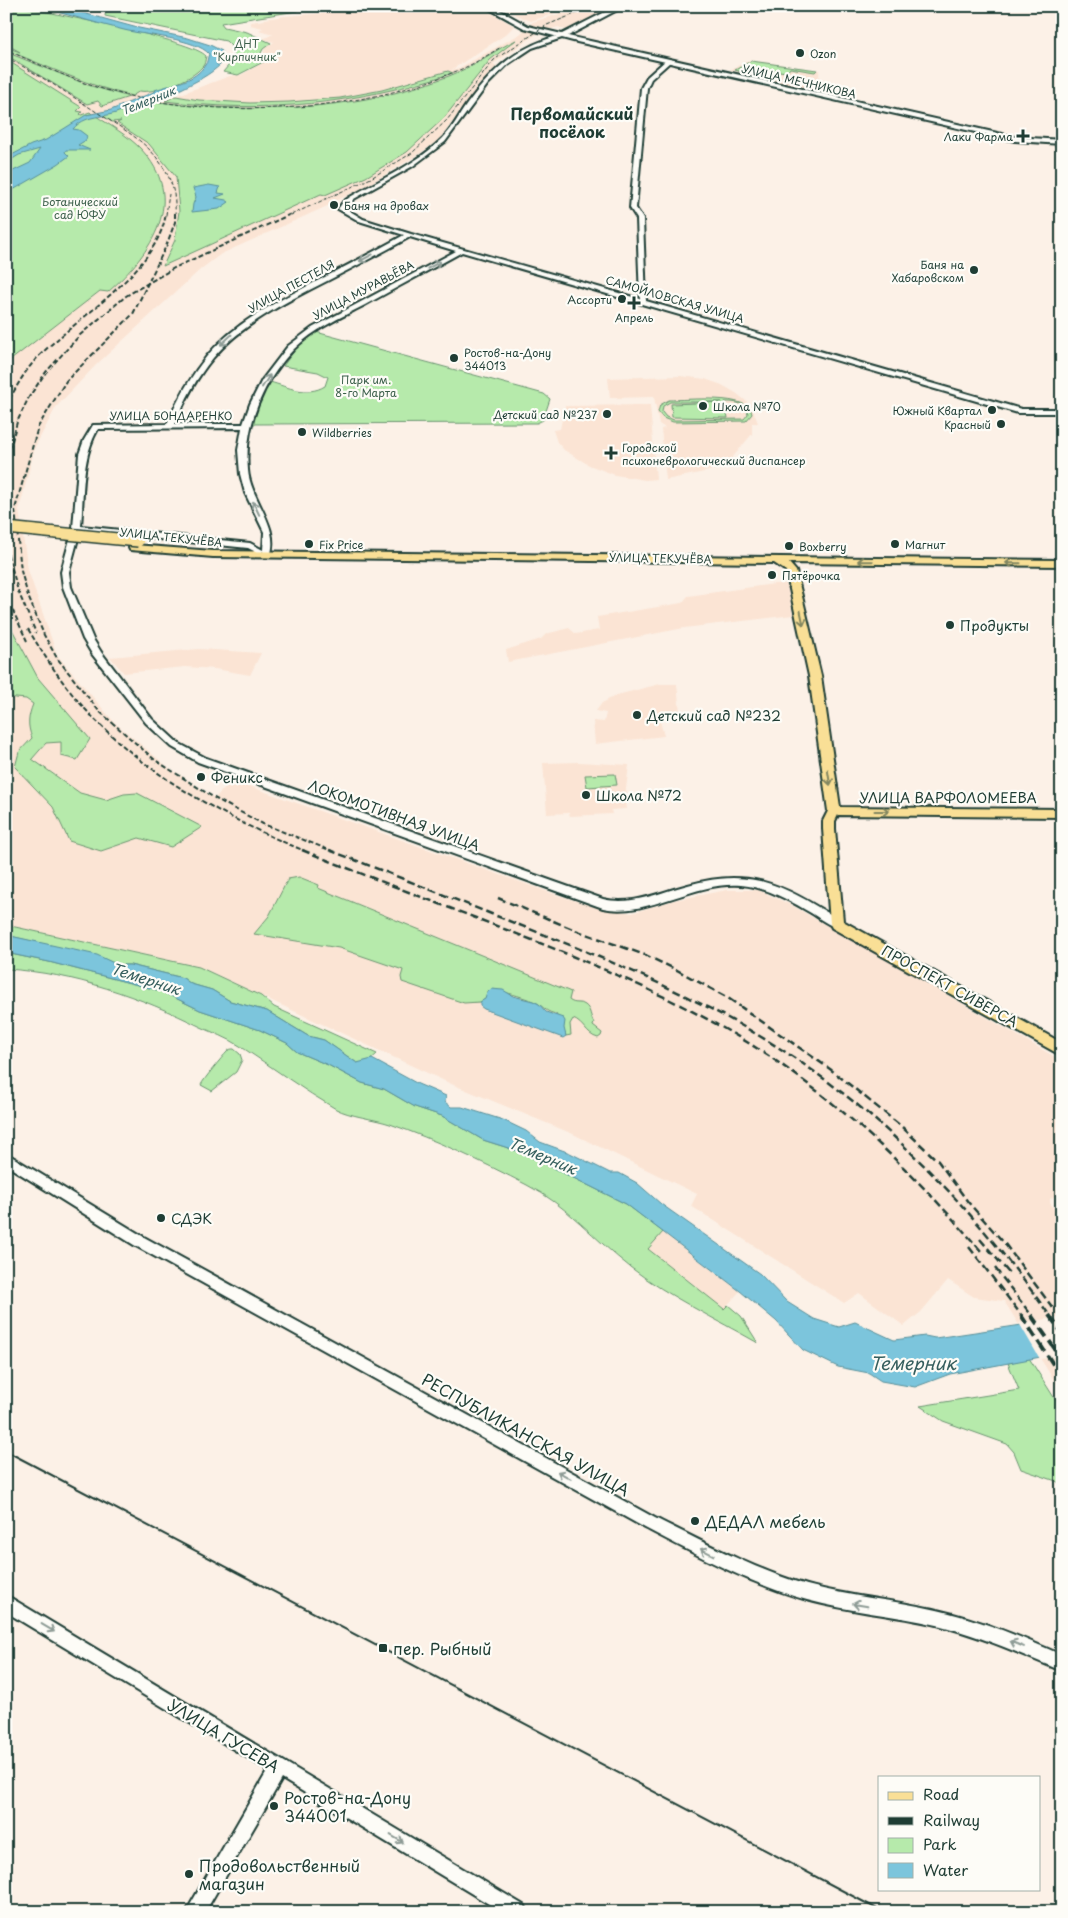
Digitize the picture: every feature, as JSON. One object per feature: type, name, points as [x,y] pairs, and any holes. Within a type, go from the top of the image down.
[{"type":"main road","name":"УЛИЦА МЕЧНИКОВА","points":[[487,6],[534,30],[1015,139],[1062,142]]},
{"type":"main road","points":[[563,36],[622,6]]},
{"type":"main road","points":[[6,528],[213,554],[261,554]]},
{"type":"main road","points":[[6,535],[136,544]]},
{"type":"main road","name":"УЛИЦА ТЕКУЧЁВА","points":[[261,554],[1062,563]]},
{"type":"main road","points":[[774,559],[791,571],[815,676],[834,811],[829,821],[829,829],[838,924]]},
{"type":"main road","points":[[791,571],[796,564],[809,560]]},
{"type":"main road","name":"УЛИЦА ВАРФОЛОМЕЕВА","points":[[834,811],[1062,813]]},
{"type":"main road","name":"ПРОСПЕКТ СИВЕРСА","points":[[838,924],[1062,1050]]},
{"type":"street","name":"САМОЙЛОВСКАЯ УЛИЦА","points":[[563,36],[515,54],[492,75],[442,142],[344,203],[341,210],[361,220],[409,235],[1021,411],[1062,411]]},
{"type":"street","points":[[643,301],[640,219],[633,208],[641,109],[644,88],[649,78],[668,61]]},
{"type":"street","name":"УЛИЦА ПЕСТЕЛЯ","points":[[170,426],[177,407],[192,380],[206,361],[228,338],[261,314],[409,235]]},
{"type":"street","name":"УЛИЦА МУРАВЬЁВА","points":[[261,554],[268,532],[249,492],[244,474],[242,450],[246,426],[265,382],[291,348],[314,329],[462,250]]},
{"type":"street","name":"УЛИЦА БОНДАРЕНКО","points":[[96,428],[246,426]]},
{"type":"street","name":"ЛОКОМОТИВНАЯ УЛИЦА","points":[[96,428],[88,440],[83,454],[77,528],[65,572],[67,587],[88,638],[97,654],[149,721],[175,745],[202,760],[610,906],[624,906],[724,881],[741,881],[758,884],[794,898],[838,924]]},
{"type":"street","name":"УЛИЦА ТЕКУЧЁВА","points":[[77,528],[250,546],[259,550],[261,554]]},
{"type":"street","name":"РЕСПУБЛИКАНСКАЯ УЛИЦА","points":[[6,1158],[139,1241],[650,1522],[718,1557],[760,1576],[806,1592],[853,1604],[955,1622],[1007,1640],[1062,1663]]},
{"type":"street","name":"УЛИЦА ГУСЕВА","points":[[6,1603],[519,1912]]},
{"type":"street","points":[[195,1912],[279,1768]]},
{"type":"shaded area","points":[[366,6],[479,6],[514,26],[505,35],[451,70],[459,68],[520,34],[533,22],[585,6],[617,6],[566,30],[558,27],[538,33],[493,64],[497,66],[479,85],[440,139],[419,154],[334,203],[221,254],[201,269],[97,364],[56,407],[35,447],[19,510],[28,570],[57,655],[115,723],[169,768],[215,798],[232,780],[557,895],[599,908],[632,913],[675,900],[727,890],[758,890],[791,905],[1062,1061],[1062,1193],[1050,1199],[1050,1203],[1062,1220],[1062,1393],[1004,1301],[974,1297],[948,1280],[921,1312],[904,1326],[859,1293],[844,1303],[691,1206],[697,1194],[573,1134],[449,1083],[199,967],[6,925],[6,63],[9,62],[6,60],[6,45],[29,57],[141,89],[178,95],[230,76],[241,75],[271,58],[263,56],[265,48],[274,42],[263,39],[273,34],[259,30],[263,28],[250,25],[251,22],[286,16],[371,10]],"holes":[[[118,106],[133,108],[355,110],[169,152],[112,117]]]},
{"type":"shaded area","points":[[500,6],[577,6],[531,21]]},
{"type":"shaded area","points":[[749,60],[819,70],[820,88],[816,91],[730,70]]},
{"type":"shaded area","name":"Школа №70","points":[[680,376],[705,379],[722,385],[736,393],[753,410],[758,423],[752,423],[752,434],[727,464],[709,471],[666,480],[661,429],[665,428],[659,424],[654,397],[610,398],[608,378]]},
{"type":"shaded area","name":"Городской психоневрологический диспансер","points":[[650,405],[656,479],[645,480],[615,475],[589,465],[564,450],[557,442],[553,430],[560,429],[565,406]]},
{"type":"shaded area","points":[[774,584],[788,584],[793,615],[684,628],[508,662],[506,650],[541,639],[546,634],[569,628],[576,634],[599,630],[597,617],[682,603],[688,596]]},
{"type":"shaded area","points":[[199,649],[261,653],[250,675],[215,669],[185,667],[124,673],[110,657]]},
{"type":"shaded area","name":"Детский сад №232","points":[[660,684],[677,684],[680,713],[659,717],[664,736],[595,744],[593,721],[604,722],[606,713],[596,711],[602,703],[617,695]]},
{"type":"shaded area","name":"Школа №72","points":[[579,762],[629,765],[626,789],[628,801],[625,801],[626,809],[611,810],[612,814],[570,816],[569,813],[547,814],[543,763]]},
{"type":"shaded area","points":[[663,1232],[740,1291],[724,1309],[647,1249]]},
{"type":"green space","points":[[6,6],[19,6],[176,42],[206,56],[205,62],[190,77],[172,85],[154,90],[140,91],[132,96],[116,92],[6,50],[6,47],[20,52],[6,44]]},
{"type":"green space","name":"ДНТ \"Кирпичник\"","points":[[124,6],[288,6],[297,11],[221,23],[224,27],[247,32],[271,43],[263,49],[259,57],[269,59],[238,75],[223,72],[234,59],[231,46],[226,41],[105,16],[106,11]]},
{"type":"green space","points":[[516,40],[490,60],[444,118],[407,152],[366,177],[325,195],[321,194],[163,266],[175,240],[179,211],[176,177],[149,144],[117,123],[121,121],[112,122],[102,115],[135,105],[144,100],[182,105],[260,108],[337,104],[412,88],[449,76]]},
{"type":"green space","points":[[6,52],[88,85],[129,97],[102,106],[98,101],[87,104],[6,55]]},
{"type":"green space","points":[[751,61],[817,70],[815,72],[790,68],[787,72],[754,68],[746,73],[735,70]]},
{"type":"green space","name":"Ботанический сад ЮФУ","points":[[10,62],[81,107],[77,111],[82,112],[81,115],[90,112],[92,114],[86,115],[86,119],[96,116],[140,148],[154,167],[162,187],[163,206],[159,224],[150,243],[124,277],[108,292],[100,291],[7,363],[6,63]]},
{"type":"green space","points":[[448,71],[453,73],[417,84],[346,99],[310,104],[239,106],[165,101],[176,96],[199,100],[250,103],[340,98],[382,90]]},
{"type":"green space","name":"Парк им. 8-го Марта","points":[[316,332],[544,394],[550,399],[543,420],[537,423],[252,424],[257,404],[270,382],[304,391],[311,391],[325,386],[328,377],[318,372],[283,366],[297,347]]},
{"type":"green space","points":[[669,400],[729,400],[749,407],[752,414],[746,421],[673,422],[663,418],[658,412],[660,405]],"holes":[[[670,402],[722,402],[671,404],[672,417],[728,418],[725,402],[742,405],[748,414],[744,419],[674,420],[666,417],[662,412],[663,406]]]},
{"type":"green space","points":[[6,618],[38,678],[90,739],[77,760],[61,756],[61,742],[46,743],[32,759],[80,793],[106,800],[124,794],[137,793],[202,827],[171,847],[139,838],[101,851],[69,841],[53,807],[15,767],[19,752],[32,738],[29,721],[33,704],[26,699],[6,697]]},
{"type":"green space","points":[[615,774],[617,785],[587,787],[585,775]]},
{"type":"green space","points":[[299,877],[319,885],[318,888],[571,992],[569,1000],[587,1007],[594,1023],[593,1026],[602,1033],[601,1036],[598,1038],[594,1036],[573,1019],[570,1024],[571,1035],[566,1036],[556,1014],[535,1002],[514,994],[492,990],[488,991],[486,999],[480,1002],[464,1003],[402,982],[403,970],[339,948],[254,934],[269,916],[288,879]]},
{"type":"green space","points":[[6,925],[199,967],[261,996],[274,1007],[377,1054],[368,1062],[357,1063],[324,1040],[308,1036],[267,1011],[230,1001],[212,990],[191,984],[183,978],[130,965],[118,965],[102,958],[6,935]]},
{"type":"green space","points":[[6,953],[161,991],[200,1010],[260,1030],[287,1043],[297,1052],[328,1065],[362,1083],[384,1089],[415,1107],[442,1116],[483,1140],[521,1152],[626,1204],[663,1232],[648,1249],[724,1309],[728,1305],[741,1316],[758,1343],[645,1278],[617,1257],[555,1202],[527,1185],[425,1137],[390,1124],[348,1114],[336,1109],[235,1043],[155,1006],[82,981],[31,971],[6,969]]},
{"type":"green space","points":[[234,1049],[240,1054],[242,1060],[236,1072],[212,1091],[201,1085],[228,1051]]},
{"type":"green space","points":[[1029,1358],[1062,1410],[1062,1485],[1056,1481],[1021,1469],[1014,1452],[1007,1444],[943,1421],[920,1406],[1019,1390],[1008,1363]]},
{"type":"water","points":[[34,6],[74,8],[76,11],[134,27],[188,38],[222,51],[218,57],[217,65],[221,64],[207,75],[181,89],[155,95],[121,111],[78,124],[73,129],[79,130],[87,136],[86,140],[78,145],[90,150],[66,150],[65,152],[69,156],[6,194],[6,170],[11,172],[30,163],[40,149],[19,155],[6,163],[6,158],[31,145],[46,140],[86,115],[111,110],[155,90],[189,79],[201,71],[207,63],[209,54],[203,49],[182,41],[124,30]]},
{"type":"water","points":[[209,185],[220,187],[218,193],[225,194],[215,198],[229,202],[219,209],[192,212],[196,197],[193,188]]},
{"type":"water","name":"Темерник","points":[[6,935],[97,955],[118,965],[130,965],[183,978],[191,984],[212,990],[230,1001],[267,1011],[308,1036],[324,1040],[357,1063],[372,1059],[418,1084],[446,1096],[445,1102],[451,1107],[462,1107],[503,1120],[526,1131],[540,1142],[570,1153],[610,1173],[619,1173],[637,1183],[661,1204],[760,1274],[787,1302],[814,1319],[839,1327],[855,1322],[894,1340],[925,1336],[935,1338],[1062,1319],[1062,1353],[950,1374],[915,1387],[881,1381],[869,1373],[838,1367],[803,1350],[776,1321],[740,1291],[626,1204],[521,1152],[483,1140],[442,1116],[415,1107],[384,1089],[362,1083],[328,1065],[297,1052],[287,1043],[260,1030],[200,1010],[161,991],[6,953]]},
{"type":"water","points":[[491,989],[503,990],[513,996],[533,1001],[539,1004],[546,1012],[563,1018],[566,1036],[563,1038],[484,1009],[480,1006],[480,1002],[485,999]]},
{"type":"pier","points":[[1062,1317],[1062,1356],[1040,1359],[1019,1323]]},
{"type":"tram line","points":[[6,1451],[883,1912]]},
{"type":"railway","points":[[291,215],[371,178],[412,153],[447,120],[494,60],[547,25],[595,6]]},
{"type":"railway","points":[[11,52],[72,78],[110,91],[150,100],[193,106],[238,109],[284,108],[329,104],[374,96],[416,86],[460,70],[501,47]]},
{"type":"railway","points":[[6,57],[123,129],[141,142],[157,158],[171,184],[175,202],[175,222],[167,244],[148,283]]},
{"type":"railway","points":[[166,215],[169,194]]},
{"type":"railway","points":[[6,406],[32,363],[113,292],[148,255],[160,234],[166,213]]},
{"type":"railway","points":[[148,283],[174,268],[293,213]]},
{"type":"railway","points":[[6,463],[17,422],[29,397],[46,372],[80,335],[126,296],[148,283]]},
{"type":"railway","points":[[148,283],[133,314],[66,381],[38,427],[15,509],[21,571],[28,596],[44,635],[57,658],[99,711],[155,760],[216,799],[263,824],[332,851]]},
{"type":"railway","points":[[6,547],[18,591],[36,633]]},
{"type":"railway","points":[[6,596],[27,641]]},
{"type":"railway","points":[[28,629],[49,663],[73,695],[122,745],[150,767],[210,806],[305,851]]},
{"type":"railway","points":[[302,850],[575,957],[638,984],[729,1031],[789,1070],[849,1117],[904,1168],[981,1251]]},
{"type":"railway","points":[[329,850],[616,964],[686,996],[787,1053],[825,1080],[897,1139],[963,1206],[1022,1278],[1050,1316]]},
{"type":"railway","points":[[498,898],[575,930],[645,955],[677,970],[728,998],[830,1069],[901,1126],[938,1161],[968,1202],[1005,1244],[1053,1308]]},
{"type":"railway","points":[[980,1239],[1009,1273]]},
{"type":"railway","points":[[969,1247],[1022,1316]]},
{"type":"railway","points":[[995,1268],[1032,1316]]},
{"type":"railway","points":[[1021,1315],[1062,1378]]},
{"type":"railway","points":[[1031,1315],[1062,1359]]},
{"type":"railway","points":[[1049,1315],[1062,1333]]},
{"type":"place","name":"Ozon","points":[[800,53]]},
{"type":"place","name":"Лаки Фарма","points":[[1023,136]]},
{"type":"place","name":"Баня на дровах","points":[[334,205]]},
{"type":"place","name":"Баня на Хабаровском","points":[[974,270]]},
{"type":"place","name":"Ассорти","points":[[622,299]]},
{"type":"place","name":"Апрель","points":[[634,303]]},
{"type":"place","name":"Ростов-на-Дону 344013","points":[[454,358]]},
{"type":"place","name":"Школа №70","points":[[703,406]]},
{"type":"place","name":"Южный Квартал","points":[[992,410]]},
{"type":"place","name":"Детский сад №237","points":[[607,414]]},
{"type":"place","name":"Красный","points":[[1001,424]]},
{"type":"place","name":"Wildberries","points":[[302,432]]},
{"type":"place","name":"Городской психоневрологический диспансер","points":[[611,453]]},
{"type":"place","name":"Fix Price","points":[[309,544]]},
{"type":"place","name":"Магнит","points":[[895,544]]},
{"type":"place","name":"Boxberry","points":[[789,546]]},
{"type":"place","name":"Пятёрочка","points":[[772,575]]},
{"type":"place","name":"Продукты","points":[[950,625]]},
{"type":"place","name":"Детский сад №232","points":[[637,715]]},
{"type":"place","name":"Феникс","points":[[201,777]]},
{"type":"place","name":"Школа №72","points":[[586,795]]},
{"type":"place","name":"СДЭК","points":[[161,1218]]},
{"type":"place","name":"ДЕДАЛ мебель","points":[[695,1521]]},
{"type":"place","name":"пер. Рыбный","points":[[383,1648]]},
{"type":"place","name":"Ростов-на-Дону 344001","points":[[274,1806]]},
{"type":"place","name":"Продовольственный магазин","points":[[189,1874]]},
{"type":"district","name":"Первомайский посёлок","points":[[572,122]]}]
